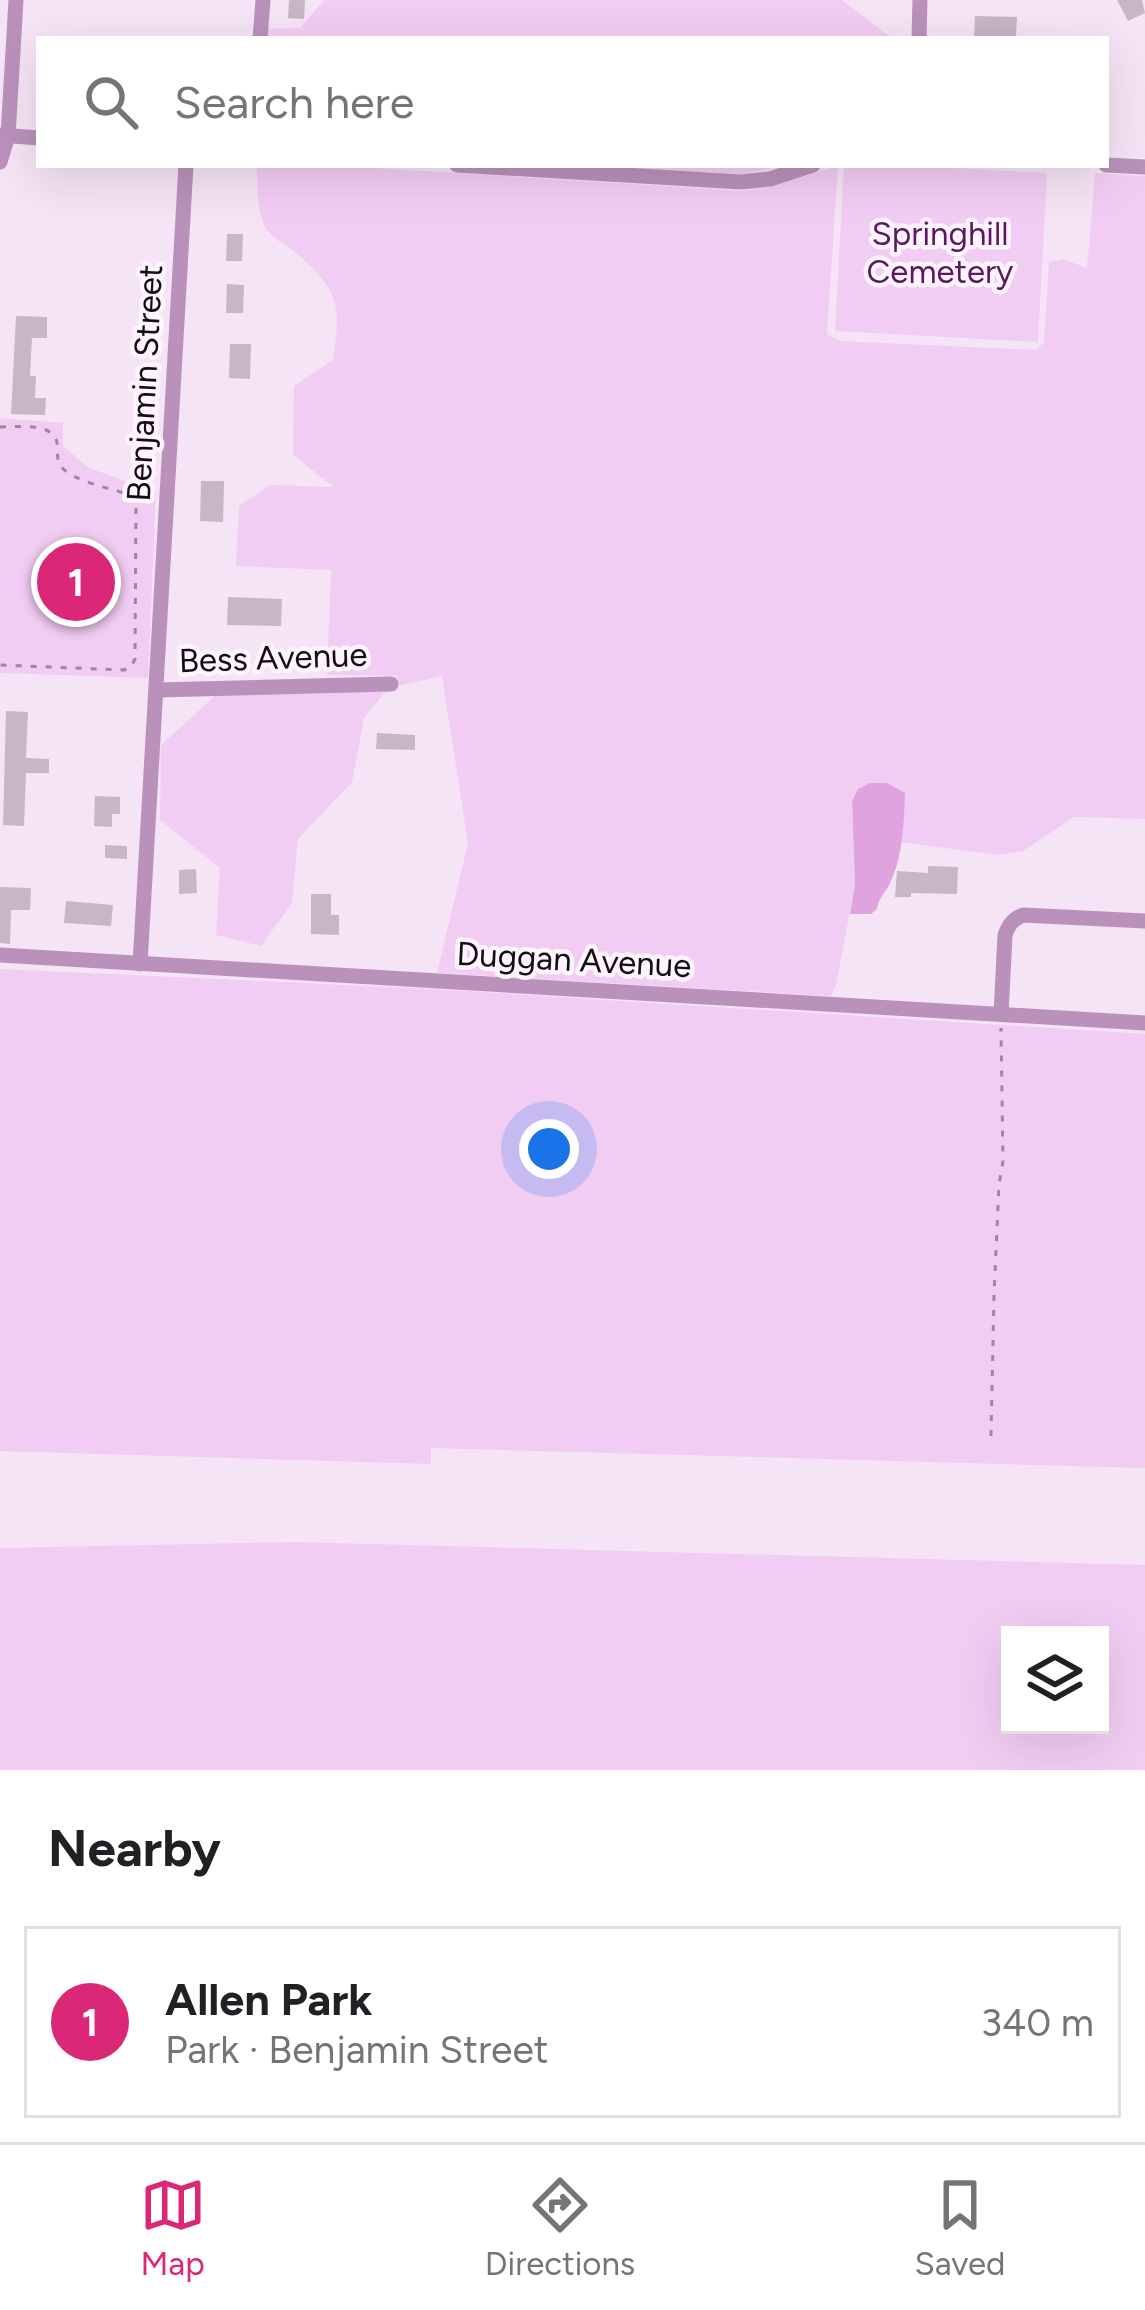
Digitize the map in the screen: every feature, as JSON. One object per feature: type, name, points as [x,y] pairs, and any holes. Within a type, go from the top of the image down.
[{"type":"street","points":[[0,161],[16,0]]},
{"type":"street","points":[[260,36],[263,0]]},
{"type":"street","points":[[919,36],[920,0]]},
{"type":"street","points":[[4,136],[36,138]]},
{"type":"street","points":[[1109,165],[1145,166]]},
{"type":"street","name":"Benjamin Street","points":[[140,964],[186,168]]},
{"type":"street","points":[[507,168],[741,182],[803,168]]},
{"type":"street","name":"Bess Avenue","points":[[158,690],[391,684]]},
{"type":"street","points":[[1000,1015],[1005,935],[1015,918],[1145,921]]},
{"type":"street","name":"Duggan Avenue","points":[[0,955],[1145,1023]]},
{"type":"path","points":[[0,427],[52,433],[62,469],[136,500],[135,659],[131,668],[0,665]]},
{"type":"path","points":[[991,1436],[1003,1161],[1000,1015]]},
{"type":"green space","points":[[324,0],[842,0],[889,36],[267,36],[268,29],[300,28]]},
{"type":"green space","points":[[257,168],[377,168],[741,191],[838,168],[827,334],[840,341],[1037,350],[1044,342],[1049,262],[1063,259],[1087,268],[1095,173],[1145,176],[1145,819],[1074,817],[1023,851],[998,855],[900,842],[904,809],[870,783],[859,789],[852,801],[855,884],[831,996],[437,973],[468,843],[442,676],[398,686],[397,676],[327,675],[331,570],[236,566],[239,506],[270,485],[334,487],[293,455],[294,386],[333,360],[334,300],[311,266],[267,230],[259,207]]},
{"type":"green space","points":[[636,168],[773,168],[741,174]]},
{"type":"green space","name":"Springhill Cemetery","points":[[844,168],[1047,173],[1038,342],[835,331]]},
{"type":"green space","points":[[0,418],[63,423],[63,446],[89,468],[156,492],[148,678],[0,673]]},
{"type":"green space","points":[[385,692],[364,718],[352,782],[298,839],[292,903],[261,946],[216,935],[220,868],[160,820],[161,745],[216,695]]},
{"type":"green space","points":[[0,969],[433,989],[1145,1034],[1145,1468],[431,1448],[431,1464],[0,1451]]},
{"type":"green space","points":[[296,1542],[1145,1565],[1145,1770],[0,1770],[0,1548]]},
{"type":"shaded area","points":[[887,783],[905,793],[902,839],[894,873],[877,909],[871,914],[850,914],[855,884],[852,801],[858,789]]},
{"type":"building","points":[[289,0],[305,0],[304,19],[288,18]]},
{"type":"building","points":[[1117,0],[1142,0],[1145,13],[1128,21]]},
{"type":"building","points":[[975,16],[1017,17],[1016,36],[974,36]]},
{"type":"building","points":[[227,234],[243,234],[242,261],[226,261]]},
{"type":"building","points":[[227,284],[244,285],[243,313],[226,313]]},
{"type":"building","points":[[16,316],[47,317],[47,338],[32,338],[30,376],[36,376],[35,398],[46,398],[45,415],[11,414]]},
{"type":"building","points":[[230,344],[251,344],[250,379],[229,378]]},
{"type":"building","points":[[201,481],[224,481],[223,522],[200,521]]},
{"type":"building","points":[[228,597],[282,599],[281,626],[227,625]]},
{"type":"building","points":[[6,711],[28,712],[26,758],[49,759],[49,773],[26,773],[24,826],[3,825]]},
{"type":"building","points":[[377,733],[415,735],[415,750],[376,749]]},
{"type":"building","points":[[95,796],[120,797],[120,814],[112,814],[112,827],[94,826]]},
{"type":"building","points":[[105,845],[127,846],[127,859],[105,858]]},
{"type":"building","points":[[928,866],[958,867],[957,894],[895,897],[897,871],[928,873]]},
{"type":"building","points":[[196,869],[197,893],[179,894],[179,870]]},
{"type":"building","points":[[0,887],[31,888],[30,910],[11,910],[10,944],[0,943]]},
{"type":"building","points":[[311,894],[331,894],[331,915],[339,915],[339,935],[311,934]]},
{"type":"building","points":[[66,901],[113,905],[111,926],[64,923]]},
{"type":"place","name":"Allen Park","points":[[76,582]]}]
